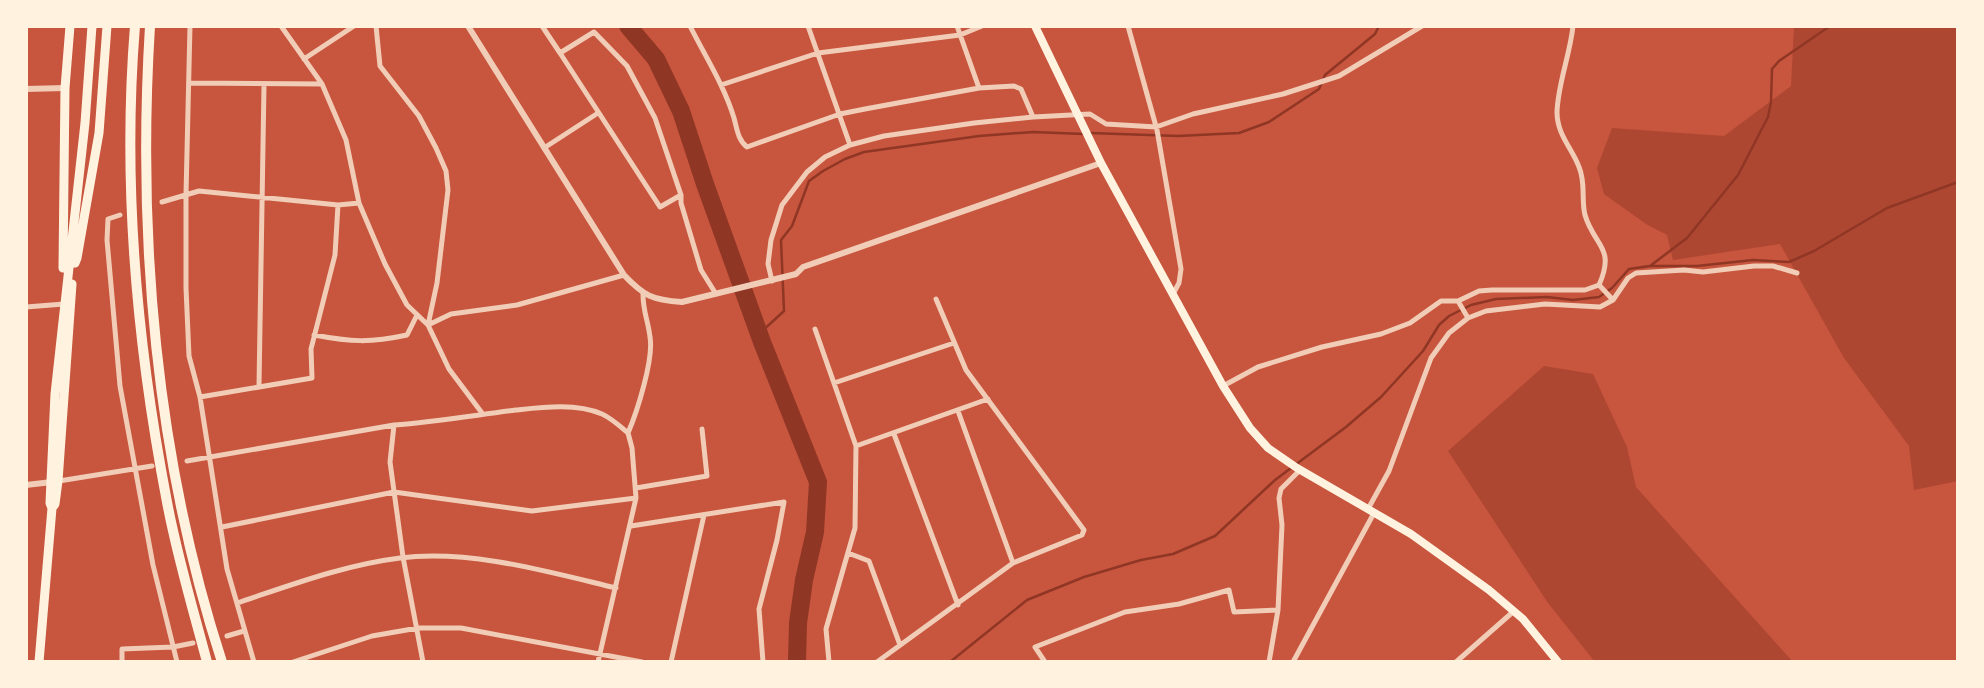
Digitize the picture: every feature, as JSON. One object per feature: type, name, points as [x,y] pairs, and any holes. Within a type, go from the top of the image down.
[{"type":"highway","points":[[65,293],[62,291],[65,88],[70,26]]},
{"type":"highway","points":[[54,481],[89,124],[94,26]]},
{"type":"highway","points":[[39,662],[52,508],[55,504],[64,304],[94,26]]},
{"type":"highway","points":[[75,263],[99,133],[107,26]]},
{"type":"highway","points":[[135,26],[130,159],[138,306],[167,503],[207,662]]},
{"type":"highway","points":[[150,26],[146,174],[153,306],[165,411],[180,500],[222,662]]},
{"type":"main road","points":[[1035,26],[1101,163],[1223,386],[1250,428],[1268,448],[1298,469],[1422,542],[1514,611],[1558,662]]},
{"type":"street","points":[[190,26],[186,194],[189,356],[200,397],[227,569],[254,662]]},
{"type":"street","points":[[281,26],[322,85],[346,140],[359,203],[385,264],[407,305],[428,326],[449,369],[482,413]]},
{"type":"street","points":[[304,59],[354,26]]},
{"type":"street","points":[[376,26],[380,66],[419,116],[446,171],[448,190],[437,283],[428,326]]},
{"type":"street","points":[[542,26],[660,207],[681,195]]},
{"type":"street","points":[[690,26],[721,85],[740,142],[747,147],[840,114],[979,88],[1014,86],[1021,89],[1033,117]]},
{"type":"street","points":[[808,26],[850,145]]},
{"type":"street","points":[[957,26],[979,88]]},
{"type":"street","points":[[721,85],[818,53],[960,35],[982,26]]},
{"type":"street","points":[[1128,26],[1157,128],[1181,270],[1179,283],[1173,294]]},
{"type":"street","points":[[772,281],[768,264],[771,240],[782,205],[807,172],[825,157],[850,145],[884,136],[1033,117],[1090,114],[1106,124],[1157,128],[1193,114],[1283,94],[1327,81],[1412,29],[1422,26]]},
{"type":"street","points":[[1573,26],[1557,113],[1562,137],[1579,166],[1583,183],[1584,213],[1606,257],[1601,287]]},
{"type":"street","points":[[472,28],[625,275],[643,294],[667,301],[682,302],[796,274],[803,267],[1101,163]]},
{"type":"street","points":[[560,53],[594,32],[627,66],[655,118],[681,195],[701,270],[720,293]]},
{"type":"street","points":[[189,83],[322,85]]},
{"type":"street","points":[[260,386],[264,85]]},
{"type":"street","points":[[26,89],[65,88]]},
{"type":"street","points":[[544,148],[598,113]]},
{"type":"street","points":[[162,202],[199,191],[338,205],[359,203]]},
{"type":"street","points":[[200,397],[312,378],[311,349],[335,256],[338,205]]},
{"type":"street","points":[[120,215],[108,219],[107,240],[120,386],[153,565],[177,662]]},
{"type":"street","points":[[1293,662],[1371,511],[1389,471],[1431,358],[1450,333],[1468,318],[1486,312],[1545,304],[1600,307],[1636,273],[1684,270],[1703,272],[1773,266],[1797,273]]},
{"type":"street","points":[[428,326],[451,314],[517,305],[625,275]]},
{"type":"street","points":[[1601,287],[1611,298]]},
{"type":"street","points":[[1223,386],[1258,366],[1322,347],[1381,334],[1410,323],[1441,301],[1459,303],[1479,291],[1515,288],[1585,290],[1601,287]]},
{"type":"street","points":[[598,662],[636,498],[628,433],[635,417],[651,344],[643,311],[643,294]]},
{"type":"street","points":[[877,662],[1013,563],[1082,535],[1084,530],[966,370],[936,299]]},
{"type":"street","points":[[1459,303],[1468,318]]},
{"type":"street","points":[[26,307],[64,304]]},
{"type":"street","points":[[314,335],[377,342],[407,335],[417,315]]},
{"type":"street","points":[[815,329],[856,446],[855,528],[826,629],[829,662]]},
{"type":"street","points":[[834,383],[954,344]]},
{"type":"street","points":[[856,446],[988,399]]},
{"type":"street","points":[[187,461],[394,425],[536,407],[577,407],[602,414],[628,433]]},
{"type":"street","points":[[958,411],[1013,563]]},
{"type":"street","points":[[394,425],[390,462],[403,557],[423,662]]},
{"type":"street","points":[[636,488],[707,476],[702,429]]},
{"type":"street","points":[[894,433],[958,605]]},
{"type":"street","points":[[26,485],[152,466]]},
{"type":"street","points":[[1269,662],[1278,610],[1282,525],[1279,498],[1281,489],[1298,469]]},
{"type":"street","points":[[222,527],[394,492],[533,511],[636,498]]},
{"type":"street","points":[[631,526],[784,502],[759,609],[763,662]]},
{"type":"street","points":[[671,662],[704,515]]},
{"type":"street","points":[[848,552],[869,561],[900,646]]},
{"type":"street","points":[[237,603],[350,566],[403,557],[461,557],[506,562],[616,588]]},
{"type":"street","points":[[1045,662],[1035,647],[1125,612],[1179,604],[1229,590],[1234,612],[1278,610]]},
{"type":"street","points":[[1456,662],[1514,611]]},
{"type":"street","points":[[293,662],[372,636],[418,628],[461,628],[642,662]]},
{"type":"street","points":[[227,636],[244,631]]},
{"type":"street","points":[[122,662],[122,649],[173,648],[193,643]]},
{"type":"shaded area","points":[[1794,26],[1958,26],[1958,481],[1914,490],[1909,446],[1844,358],[1780,244],[1673,260],[1667,235],[1646,224],[1604,194],[1597,168],[1612,128],[1724,136],[1791,86]]},
{"type":"shaded area","points":[[1544,366],[1593,374],[1627,447],[1636,487],[1793,662],[1595,662],[1548,603],[1448,451]]},
{"type":"waterway","points":[[628,26],[656,59],[681,111],[762,342],[818,482],[815,532],[798,623],[797,662]]},
{"type":"waterway","points":[[1090,133],[1178,136],[1239,133],[1269,122],[1319,89],[1325,75],[1375,34],[1379,26]]},
{"type":"waterway","points":[[1650,266],[1687,238],[1738,175],[1768,117],[1772,69],[1779,61],[1830,26]]},
{"type":"waterway","points":[[760,333],[784,311],[781,240],[792,226],[809,181],[823,171],[864,152],[979,136],[1033,132],[1084,134]]},
{"type":"waterway","points":[[950,662],[1027,600],[1084,577],[1141,560],[1173,554],[1215,536],[1275,480],[1381,397],[1423,351],[1439,325],[1449,316],[1471,305],[1496,299],[1547,297],[1573,300],[1599,297],[1612,288],[1629,269],[1650,266],[1697,266],[1753,260],[1789,262],[1814,251],[1887,208],[1958,182]]}]
